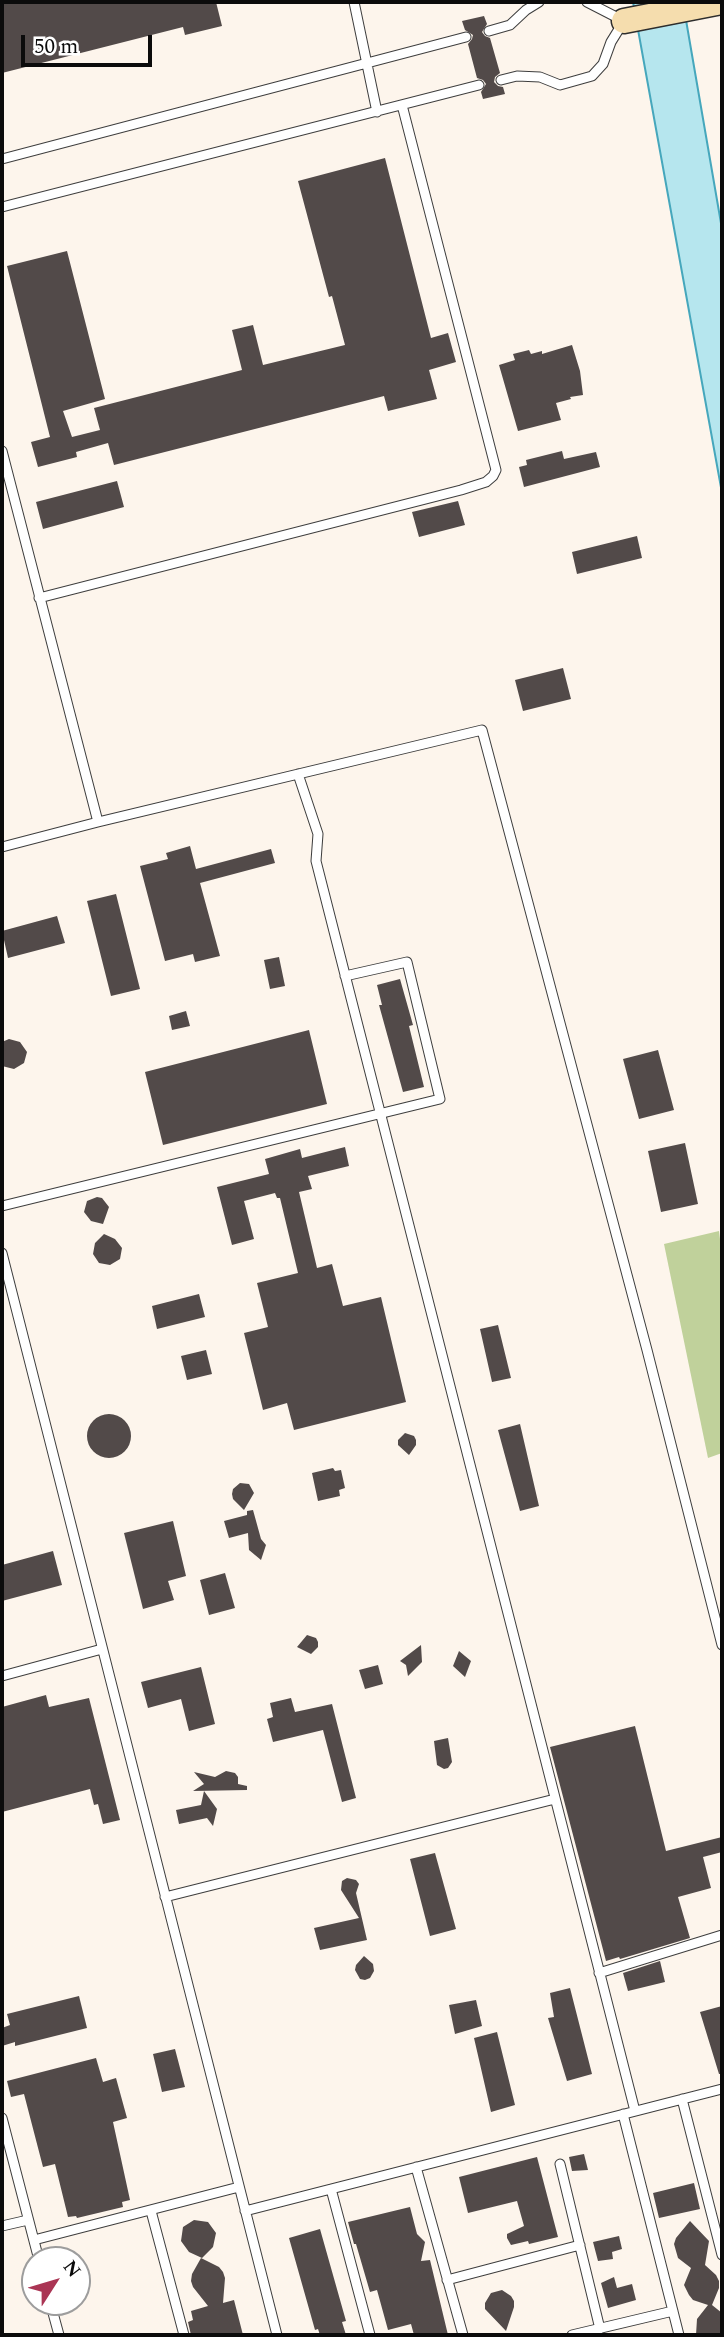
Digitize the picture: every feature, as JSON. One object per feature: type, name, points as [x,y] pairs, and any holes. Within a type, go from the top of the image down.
[{"type":"street","points":[[624,21],[713,4]]},
{"type":"lane","points":[[354,2],[377,112]]},
{"type":"lane","points":[[489,31],[510,25],[539,2]]},
{"type":"lane","points":[[501,80],[517,76],[540,77],[560,85],[592,76],[603,64],[611,42],[624,21],[587,2]]},
{"type":"lane","points":[[2,159],[466,37]]},
{"type":"lane","points":[[2,207],[479,85]]},
{"type":"lane","points":[[39,598],[461,490],[486,482],[493,476],[496,470],[402,105]]},
{"type":"lane","points":[[2,451],[98,822]]},
{"type":"lane","points":[[2,847],[482,730],[722,1645]]},
{"type":"lane","points":[[299,774],[318,834],[316,861],[635,2111]]},
{"type":"lane","points":[[2,1206],[440,1100],[407,962],[345,976]]},
{"type":"lane","points":[[2,1253],[277,2335]]},
{"type":"lane","points":[[2,1676],[102,1650]]},
{"type":"lane","points":[[165,1897],[555,1800]]},
{"type":"lane","points":[[599,1973],[722,1935]]},
{"type":"lane","points":[[245,2211],[722,2089]]},
{"type":"lane","points":[[681,2099],[722,2256]]},
{"type":"lane","points":[[623,2114],[679,2335]]},
{"type":"lane","points":[[2,2118],[36,2246]]},
{"type":"lane","points":[[560,2164],[600,2329]]},
{"type":"lane","points":[[416,2167],[463,2335]]},
{"type":"lane","points":[[34,2240],[239,2187]]},
{"type":"lane","points":[[331,2189],[370,2335]]},
{"type":"lane","points":[[151,2211],[184,2335]]},
{"type":"lane","points":[[2,2226],[28,2220]]},
{"type":"lane","points":[[447,2280],[580,2245]]},
{"type":"lane","points":[[572,2335],[673,2311]]},
{"type":"lane","points":[[54,2316],[59,2335]]},
{"type":"green space","points":[[719,1231],[722,1255],[722,1453],[708,1458],[664,1244]]},
{"type":"water","points":[[633,2],[682,2],[686,20],[722,229],[722,493]]},
{"type":"building","points":[[2,2],[216,2],[222,26],[185,35],[183,27],[2,73]]},
{"type":"building","points":[[484,16],[487,24],[482,32],[490,38],[500,73],[494,82],[503,87],[505,94],[483,99],[481,92],[486,84],[477,78],[468,44],[473,35],[465,30],[462,21]]},
{"type":"building","points":[[385,158],[431,338],[448,333],[456,362],[429,370],[437,399],[388,411],[384,396],[114,465],[108,443],[76,452],[77,457],[38,467],[31,442],[50,437],[7,266],[67,251],[105,399],[63,411],[72,437],[100,430],[94,408],[242,370],[232,330],[253,325],[263,365],[345,345],[332,296],[329,297],[298,181]]},
{"type":"building","points":[[572,345],[580,371],[583,395],[556,403],[561,420],[518,431],[499,365],[515,360],[513,354],[529,350],[531,354],[542,351],[542,354]]},
{"type":"building","points":[[562,451],[564,459],[596,452],[600,467],[524,487],[519,467],[527,465],[526,460]]},
{"type":"building","points":[[117,481],[124,507],[43,529],[36,502]]},
{"type":"building","points":[[458,501],[465,525],[419,537],[412,512]]},
{"type":"building","points":[[637,536],[642,558],[577,574],[572,552]]},
{"type":"building","points":[[563,668],[571,699],[523,711],[515,680]]},
{"type":"building","points":[[190,846],[196,869],[271,849],[275,863],[200,883],[220,956],[195,962],[193,954],[165,961],[140,866],[168,859],[166,853]]},
{"type":"building","points":[[116,894],[140,989],[111,996],[87,901]]},
{"type":"building","points":[[57,916],[65,943],[8,958],[2,931]]},
{"type":"building","points":[[279,957],[285,986],[270,989],[264,960]]},
{"type":"building","points":[[400,979],[413,1025],[409,1026],[424,1087],[403,1092],[379,1005],[382,1005],[377,985]]},
{"type":"building","points":[[186,1011],[190,1026],[172,1030],[169,1016]]},
{"type":"building","points":[[309,1030],[327,1104],[163,1145],[145,1072]]},
{"type":"building","points":[[9,1039],[20,1042],[27,1052],[24,1063],[14,1069],[2,1066],[2,1042]]},
{"type":"building","points":[[658,1050],[674,1110],[639,1119],[623,1059]]},
{"type":"building","points":[[685,1143],[698,1204],[661,1212],[648,1151]]},
{"type":"building","points":[[345,1147],[349,1166],[308,1176],[312,1189],[299,1192],[317,1268],[332,1264],[343,1306],[381,1297],[406,1402],[294,1430],[287,1403],[263,1410],[244,1333],[268,1327],[257,1283],[298,1273],[280,1198],[277,1198],[275,1193],[244,1201],[254,1239],[232,1245],[217,1187],[269,1174],[265,1159],[300,1149],[302,1158]]},
{"type":"building","points":[[102,1198],[109,1207],[103,1224],[91,1221],[84,1212],[87,1201]]},
{"type":"building","points":[[104,1234],[115,1239],[122,1248],[120,1259],[110,1265],[99,1263],[93,1254],[95,1243]]},
{"type":"building","points":[[199,1294],[205,1317],[157,1329],[152,1306]]},
{"type":"building","points":[[498,1325],[511,1378],[492,1382],[480,1329]]},
{"type":"building","points":[[206,1350],[212,1374],[187,1380],[181,1356]]},
{"type":"building","points":[[109,1414],[125,1420],[131,1436],[125,1452],[109,1458],[93,1452],[87,1436],[93,1420]]},
{"type":"building","points":[[520,1424],[539,1506],[520,1511],[498,1430]]},
{"type":"building","points":[[405,1433],[414,1436],[416,1440],[416,1445],[409,1455],[398,1445],[398,1440]]},
{"type":"building","points":[[333,1468],[335,1471],[341,1470],[345,1488],[339,1490],[340,1496],[318,1501],[312,1473]]},
{"type":"building","points":[[240,1483],[249,1484],[254,1493],[244,1510],[233,1499],[232,1494],[233,1489]]},
{"type":"building","points":[[253,1510],[261,1539],[266,1545],[261,1560],[249,1550],[248,1533],[229,1538],[224,1521],[247,1515],[247,1511]]},
{"type":"building","points":[[173,1521],[186,1576],[168,1581],[174,1600],[143,1609],[124,1533]]},
{"type":"building","points":[[53,1551],[62,1585],[2,1601],[2,1565]]},
{"type":"building","points":[[225,1573],[235,1608],[209,1615],[200,1580]]},
{"type":"building","points":[[307,1635],[316,1638],[318,1642],[318,1647],[311,1654],[297,1647]]},
{"type":"building","points":[[421,1645],[422,1662],[408,1676],[406,1665],[400,1661]]},
{"type":"building","points":[[459,1651],[471,1661],[465,1677],[453,1666]]},
{"type":"building","points":[[378,1665],[383,1684],[365,1689],[359,1670]]},
{"type":"building","points":[[201,1667],[215,1724],[189,1731],[181,1699],[148,1708],[141,1682]]},
{"type":"building","points":[[46,1695],[49,1707],[89,1698],[120,1820],[103,1824],[98,1804],[94,1805],[90,1789],[2,1812],[2,1707]]},
{"type":"building","points":[[291,1698],[295,1712],[332,1704],[356,1798],[342,1802],[323,1730],[273,1742],[267,1719],[273,1717],[270,1703]]},
{"type":"building","points":[[635,1726],[666,1851],[722,1837],[722,1852],[703,1857],[711,1888],[678,1897],[690,1938],[606,1961],[550,1747]]},
{"type":"building","points":[[448,1738],[452,1762],[444,1769],[437,1765],[434,1741]]},
{"type":"building","points":[[226,1771],[235,1773],[238,1784],[247,1786],[247,1790],[193,1791],[204,1784],[194,1772],[215,1777]]},
{"type":"building","points":[[204,1791],[217,1809],[213,1826],[207,1818],[179,1824],[176,1810],[201,1805]]},
{"type":"building","points":[[435,1853],[456,1929],[430,1936],[410,1859]]},
{"type":"building","points":[[347,1878],[356,1880],[359,1884],[356,1893],[367,1940],[320,1950],[314,1928],[359,1918],[341,1890],[342,1881]]},
{"type":"building","points":[[364,1956],[373,1964],[374,1971],[370,1978],[365,1980],[360,1979],[355,1970]]},
{"type":"building","points":[[660,1961],[665,1982],[628,1991],[623,1973]]},
{"type":"building","points":[[570,1988],[592,2074],[567,2081],[548,2018],[554,2017],[550,1993]]},
{"type":"building","points":[[79,1996],[87,2028],[15,2046],[15,2042],[2,2046],[2,2028],[10,2025],[7,2014]]},
{"type":"building","points":[[476,2000],[482,2026],[455,2034],[449,2005]]},
{"type":"building","points":[[722,2006],[722,2074],[719,2074],[700,2012]]},
{"type":"building","points":[[497,2032],[515,2105],[491,2112],[474,2038]]},
{"type":"building","points":[[175,2049],[185,2087],[162,2092],[153,2054]]},
{"type":"building","points":[[96,2058],[103,2082],[116,2078],[127,2118],[113,2122],[130,2200],[122,2202],[123,2207],[77,2218],[68,2217],[55,2164],[43,2167],[24,2094],[11,2097],[7,2081]]},
{"type":"building","points":[[584,2154],[588,2170],[572,2171],[569,2157]]},
{"type":"building","points":[[537,2157],[558,2237],[511,2245],[507,2234],[524,2226],[517,2201],[468,2213],[459,2177]]},
{"type":"building","points":[[694,2183],[700,2209],[659,2218],[653,2193]]},
{"type":"building","points":[[410,2207],[417,2234],[425,2242],[421,2261],[430,2260],[448,2335],[414,2335],[411,2324],[388,2330],[377,2290],[370,2292],[354,2244],[348,2222]]},
{"type":"building","points":[[194,2220],[208,2222],[216,2233],[213,2247],[202,2258],[189,2252],[181,2241],[183,2227]]},
{"type":"building","points":[[690,2221],[709,2241],[705,2265],[719,2281],[712,2305],[722,2313],[722,2335],[696,2335],[697,2319],[708,2305],[693,2300],[689,2295],[684,2285],[691,2268],[678,2258],[674,2244]]},
{"type":"building","points":[[320,2229],[346,2321],[342,2322],[346,2335],[320,2335],[318,2329],[315,2330],[289,2238]]},
{"type":"building","points":[[619,2236],[622,2249],[612,2252],[613,2259],[598,2261],[593,2242]]},
{"type":"building","points":[[201,2258],[223,2272],[223,2303],[234,2300],[243,2335],[191,2335],[188,2322],[193,2320],[191,2311],[208,2306],[191,2281]]},
{"type":"building","points":[[614,2277],[617,2288],[632,2284],[636,2300],[608,2308],[601,2283]]},
{"type":"building","points":[[502,2290],[514,2301],[506,2331],[485,2309],[485,2303],[491,2293]]}]
